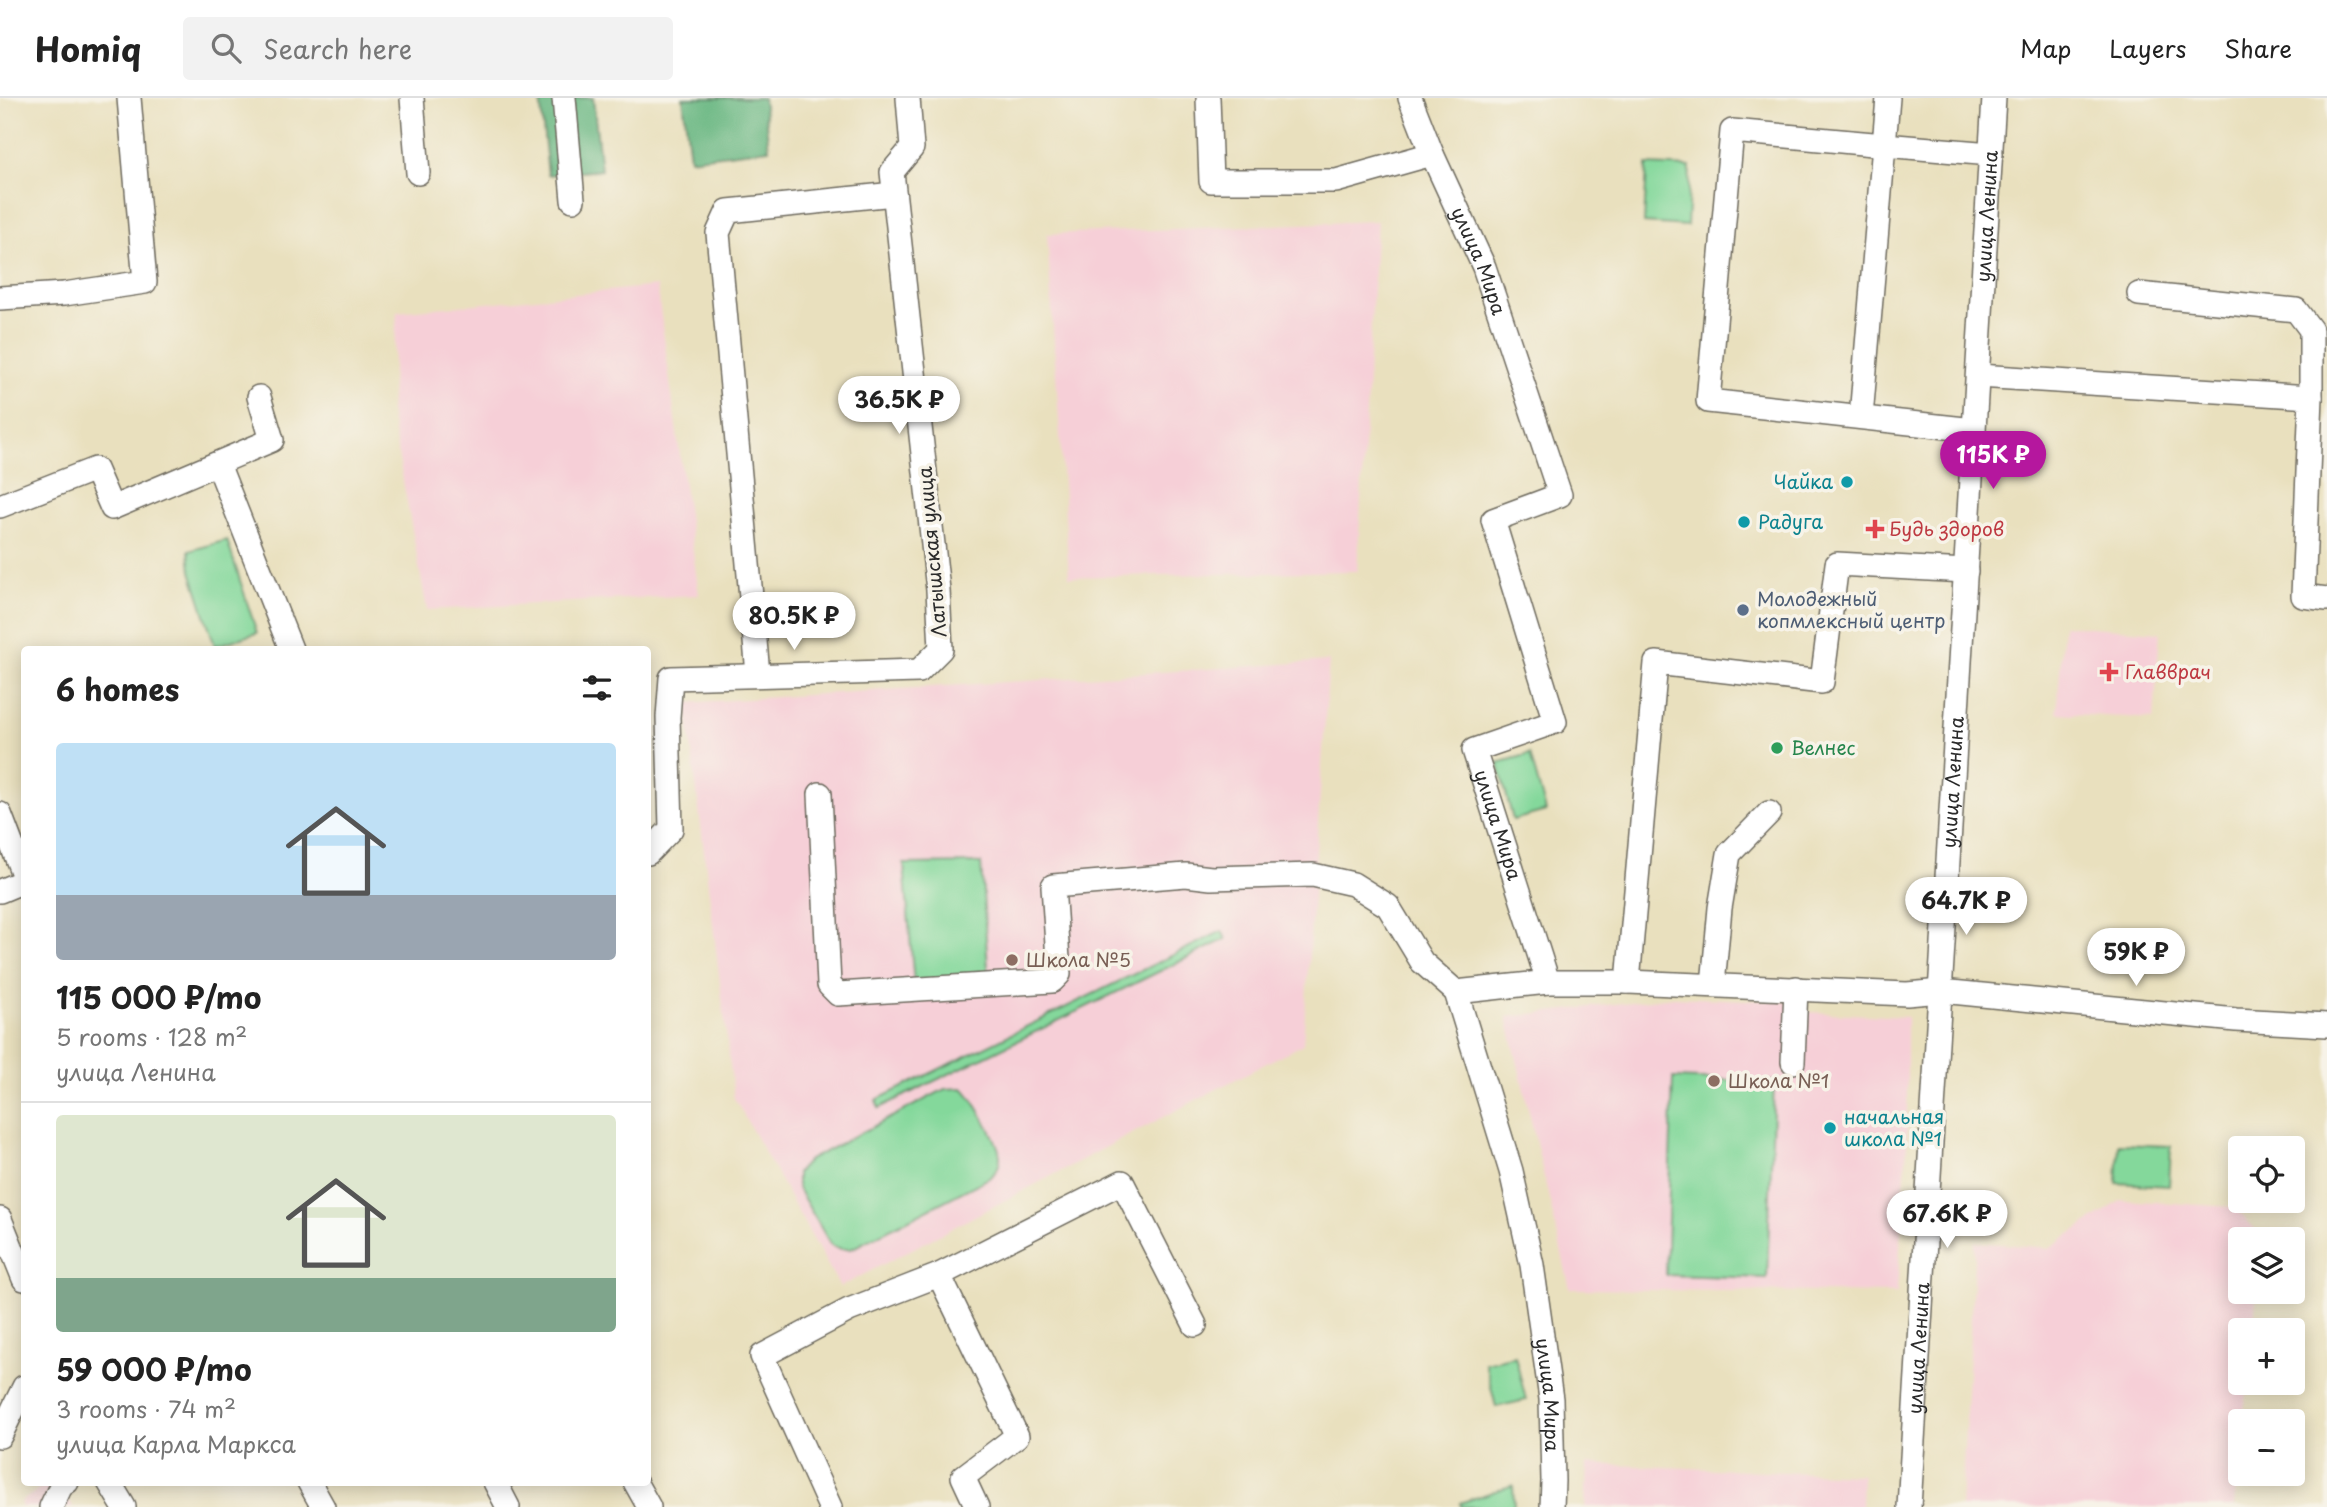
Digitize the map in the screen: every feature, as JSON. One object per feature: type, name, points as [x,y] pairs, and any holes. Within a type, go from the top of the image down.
[{"type":"street","points":[[0,298],[145,282],[129,98]]},
{"type":"street","points":[[412,98],[418,173]]},
{"type":"street","points":[[564,98],[573,200]]},
{"type":"street","name":"Латышская улица","points":[[758,674],[919,671],[941,649],[938,590],[892,172],[912,148],[908,98]]},
{"type":"street","points":[[1208,98],[1211,181],[1336,181],[1432,154]]},
{"type":"street","name":"улица Мира","points":[[1410,98],[1432,154],[1484,267],[1560,495],[1493,520],[1555,722],[1474,750],[1548,982]]},
{"type":"street","points":[[1861,418],[1888,98]]},
{"type":"street","name":"улица Ленина","points":[[1909,1507],[1994,98]]},
{"type":"street","points":[[1974,430],[1708,401],[1732,131],[1991,155]]},
{"type":"street","points":[[651,850],[671,829],[668,717],[671,678],[758,674],[718,233],[728,211],[894,194]]},
{"type":"street","points":[[2139,294],[2296,310],[2311,330],[2311,397],[2302,596],[2327,599]]},
{"type":"street","points":[[1978,376],[2311,397]]},
{"type":"street","points":[[0,506],[95,469],[112,508],[218,464],[271,440],[259,397]]},
{"type":"street","points":[[218,464],[290,646]]},
{"type":"street","points":[[1628,982],[1656,663],[1822,682],[1837,564],[1966,571]]},
{"type":"street","points":[[820,794],[829,985],[838,994],[1052,981],[1059,974],[1053,886],[1186,875],[1212,878],[1313,875],[1353,884],[1388,906],[1422,962],[1456,992],[1548,982],[1628,982],[1907,994],[1941,991],[2236,1020],[2327,1025]]},
{"type":"street","points":[[1713,985],[1720,908],[1729,853],[1769,813]]},
{"type":"street","points":[[0,814],[21,871]]},
{"type":"street","points":[[0,891],[21,880]]},
{"type":"street","points":[[1793,1062],[1796,988]]},
{"type":"street","name":"улица Мира","points":[[1456,992],[1511,1171],[1532,1265],[1551,1399],[1552,1507]]},
{"type":"street","points":[[830,1507],[762,1356],[849,1310],[939,1275],[1122,1182],[1195,1325]]},
{"type":"street","points":[[0,1219],[21,1272]]},
{"type":"street","points":[[939,1275],[1017,1436],[963,1477],[977,1507]]},
{"type":"street","points":[[1,1432],[21,1393]]},
{"type":"street","points":[[51,1507],[61,1486]]},
{"type":"street","points":[[111,1486],[124,1507]]},
{"type":"street","points":[[311,1486],[323,1507]]},
{"type":"street","points":[[497,1486],[508,1507]]},
{"type":"street","points":[[637,1486],[649,1507]]},
{"type":"shaded area","points":[[1377,221],[1357,571],[1069,577],[1047,234]]},
{"type":"shaded area","points":[[657,286],[699,595],[427,610],[390,411],[397,312]]},
{"type":"shaded area","name":"Главврач","points":[[2063,625],[2160,632],[2154,719],[2057,713]]},
{"type":"shaded area","name":"Школа №5","points":[[1329,661],[1303,1044],[840,1287],[734,1098],[686,703]]},
{"type":"shaded area","name":"Школа №1","points":[[1674,997],[1794,1002],[1807,1012],[1907,1017],[1907,1145],[1897,1293],[1570,1289],[1507,1017]]},
{"type":"shaded area","points":[[2122,1200],[2228,1207],[2228,1213],[2240,1213],[2253,1227],[2228,1227],[2228,1304],[2256,1304],[2254,1318],[2228,1318],[2228,1395],[2246,1395],[2244,1409],[2228,1409],[2228,1486],[2236,1486],[2234,1507],[1961,1507],[1975,1242],[2049,1248]]},
{"type":"shaded area","points":[[1587,1464],[1862,1475],[1861,1507],[1585,1507]]},
{"type":"shaded area","points":[[44,1486],[61,1486],[73,1507],[22,1507],[20,1502]]},
{"type":"green space","points":[[540,98],[593,98],[601,170],[548,175]]},
{"type":"green space","points":[[683,98],[763,98],[769,149],[690,159]]},
{"type":"green space","points":[[1647,165],[1690,167],[1687,226],[1644,223]]},
{"type":"green space","points":[[227,540],[257,633],[215,646],[191,571],[189,551]]},
{"type":"green space","points":[[1530,754],[1546,811],[1513,820],[1498,763]]},
{"type":"green space","points":[[981,863],[989,983],[914,985],[904,864]]},
{"type":"green space","points":[[1222,931],[1226,939],[879,1108],[876,1100]]},
{"type":"green space","points":[[1673,1078],[1774,1082],[1767,1278],[1666,1275]]},
{"type":"green space","points":[[963,1088],[986,1121],[999,1150],[998,1168],[991,1177],[851,1249],[831,1245],[797,1187],[797,1173],[809,1160],[945,1089]]},
{"type":"green space","points":[[2119,1144],[2171,1146],[2169,1186],[2117,1183]]},
{"type":"green space","points":[[1515,1356],[1526,1400],[1496,1407],[1485,1363]]},
{"type":"green space","points":[[1513,1485],[1514,1507],[1461,1507],[1460,1503]]},
{"type":"place","name":"Чайка","points":[[1847,482]]},
{"type":"place","name":"Радуга","points":[[1744,522]]},
{"type":"place","name":"Будь здоров","points":[[1875,529]]},
{"type":"place","name":"Молодежный копмлексный центр","points":[[1743,610]]},
{"type":"place","name":"Главврач","points":[[2109,672]]},
{"type":"place","name":"Велнес","points":[[1777,748]]},
{"type":"place","name":"Школа №5","points":[[1012,960]]},
{"type":"place","name":"Школа №1","points":[[1714,1081]]},
{"type":"place","name":"начальная школа №1","points":[[1830,1128]]}]
